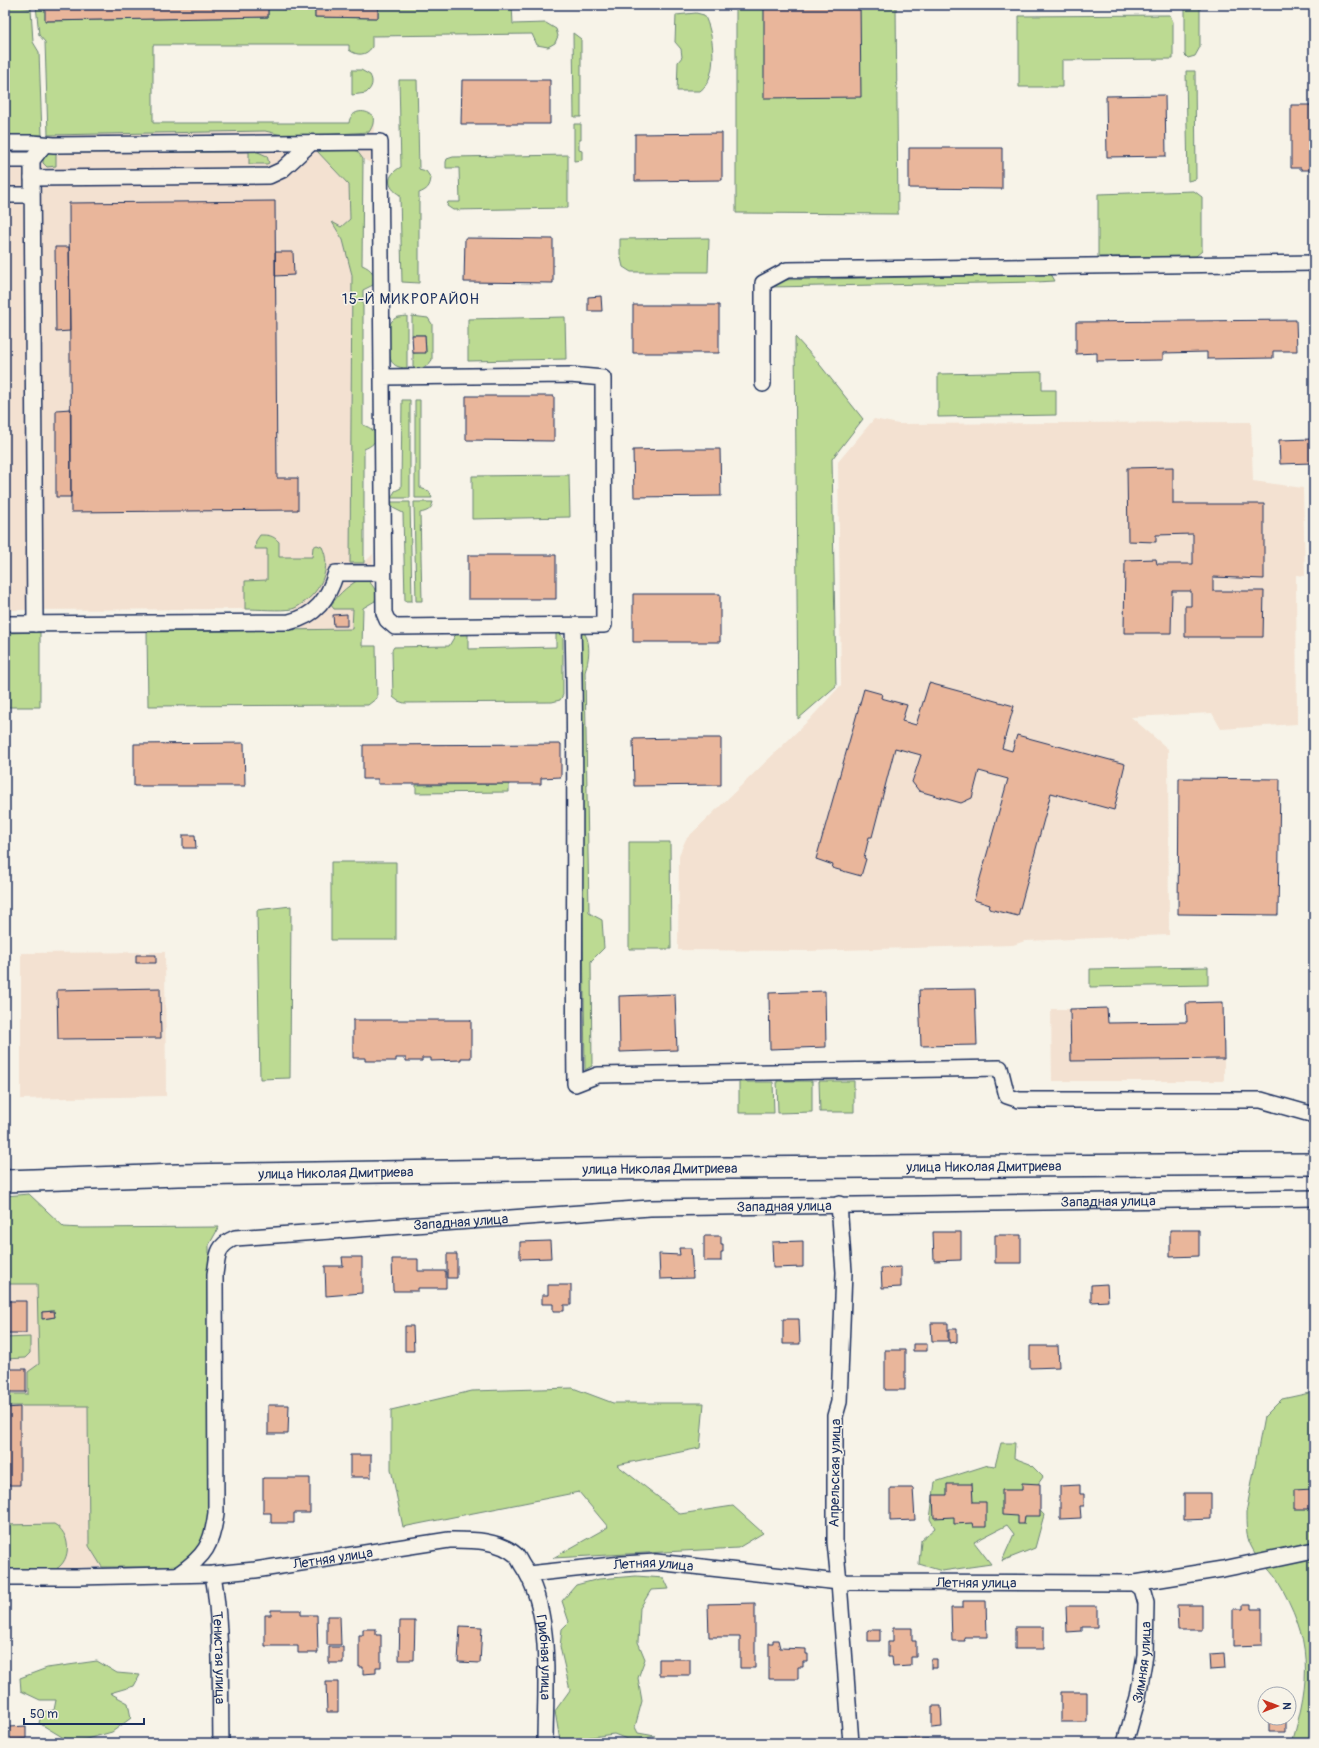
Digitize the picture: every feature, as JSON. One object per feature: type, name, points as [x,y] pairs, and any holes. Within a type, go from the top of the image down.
[{"type":"main road","name":"улица Николая Дмитриева","points":[[5,1181],[575,1168],[1314,1164]]},
{"type":"street","points":[[5,143],[380,142],[383,573],[384,613],[387,620],[395,628],[604,625],[602,378],[570,375],[382,377]]},
{"type":"street","points":[[32,178],[269,176],[282,170],[311,143]]},
{"type":"street","points":[[35,624],[31,195],[32,160],[38,144]]},
{"type":"street","points":[[5,160],[32,160]]},
{"type":"street","points":[[5,195],[31,195]]},
{"type":"street","points":[[763,384],[763,283],[787,270],[1314,263]]},
{"type":"street","points":[[5,624],[289,622],[302,619],[313,612],[324,600],[332,586],[336,573],[383,573]]},
{"type":"street","points":[[573,626],[575,717],[575,1084],[598,1075],[1000,1068],[1006,1096],[1019,1100],[1261,1100],[1314,1115]]},
{"type":"street","name":"Западная улица","points":[[179,1574],[199,1560],[214,1531],[216,1513],[215,1274],[219,1252],[224,1243],[235,1238],[650,1208],[1314,1198]]},
{"type":"street","name":"Апрельская улица","points":[[839,1204],[844,1272],[839,1402],[835,1416],[835,1542],[851,1743]]},
{"type":"street","name":"Летняя улица","points":[[5,1577],[213,1574],[255,1570],[449,1540],[474,1540],[498,1545],[516,1555],[528,1574],[656,1562],[839,1582],[1135,1583],[1223,1569],[1314,1550]]},
{"type":"street","name":"Тенистая улица","points":[[213,1574],[218,1610],[221,1743]]},
{"type":"street","name":"Грибная улица","points":[[528,1574],[537,1596],[544,1624],[545,1743]]},
{"type":"street","name":"Зимняя улица","points":[[1125,1743],[1138,1697],[1145,1655],[1146,1603],[1142,1590],[1135,1583]]},
{"type":"shaded area","points":[[374,122],[372,164],[363,159],[357,151],[317,151],[349,185],[350,219],[341,227],[332,223],[343,240],[352,275],[350,563],[364,563],[373,554],[373,585],[364,577],[343,591],[331,605],[334,609],[353,609],[352,629],[303,630],[293,609],[5,610],[5,136],[265,131],[291,137],[372,128]]},
{"type":"shaded area","points":[[874,419],[898,424],[1251,422],[1253,481],[1303,488],[1305,576],[1296,575],[1297,724],[1221,729],[1212,713],[1131,717],[1168,749],[1169,935],[1025,941],[1013,945],[807,951],[678,950],[679,855],[686,839],[810,719],[841,685],[838,462]]},
{"type":"shaded area","points":[[165,952],[166,1096],[21,1099],[21,953]]},
{"type":"shaded area","points":[[1051,1009],[1070,1009],[1071,1061],[1224,1059],[1224,1081],[1052,1081]]},
{"type":"shaded area","points":[[87,1249],[89,1546],[102,1567],[5,1570],[5,1251]]},
{"type":"green space","points":[[5,5],[17,5],[31,9],[33,42],[39,52],[42,135],[5,136]]},
{"type":"green space","points":[[36,5],[84,5],[46,21],[268,17],[268,8],[315,10],[315,17],[378,18],[378,5],[512,5],[513,24],[546,23],[556,29],[558,36],[555,43],[548,47],[537,45],[532,34],[372,36],[372,47],[367,52],[361,54],[349,50],[349,45],[153,45],[153,123],[349,123],[350,119],[355,113],[366,112],[373,116],[372,126],[369,132],[291,137],[265,131],[48,135],[45,42],[39,35]]},
{"type":"green space","points":[[736,5],[896,5],[898,214],[736,213]]},
{"type":"green space","points":[[1185,5],[1200,5],[1200,47],[1195,56],[1188,58],[1185,55]]},
{"type":"green space","points":[[696,13],[704,15],[710,32],[713,54],[710,76],[706,85],[700,91],[677,91],[678,62],[682,57],[681,49],[675,42],[676,15]]},
{"type":"green space","points":[[1170,15],[1173,22],[1173,59],[1062,60],[1062,87],[1019,87],[1019,16]]},
{"type":"green space","points":[[573,33],[581,39],[581,117],[574,117]]},
{"type":"green space","points":[[352,70],[361,70],[370,75],[372,85],[366,93],[352,95]]},
{"type":"green space","points":[[1186,71],[1195,71],[1196,179],[1188,181]]},
{"type":"green space","points":[[399,80],[417,80],[419,169],[426,171],[431,178],[428,188],[419,193],[419,283],[402,282],[400,195],[395,192],[390,185],[390,177],[401,167]]},
{"type":"green space","points":[[574,124],[581,124],[581,140],[579,140],[579,150],[582,151],[582,160],[574,161]]},
{"type":"green space","points":[[349,147],[357,151],[363,159],[362,265],[371,270],[374,278],[373,285],[363,290],[363,425],[372,430],[376,437],[373,443],[364,449],[364,563],[350,563],[352,275],[343,240],[332,222],[341,227],[350,219],[349,185],[316,150]]},
{"type":"green space","points":[[251,149],[267,156],[269,163],[249,164],[249,152],[56,153],[56,166],[47,167],[43,163],[43,158],[45,155],[52,151]]},
{"type":"green space","points":[[568,155],[568,208],[453,210],[447,206],[448,202],[460,202],[459,168],[446,168],[447,159],[453,157]]},
{"type":"green space","points":[[1194,191],[1202,197],[1202,251],[1196,256],[1098,257],[1098,194]]},
{"type":"green space","points":[[709,238],[708,272],[631,272],[623,267],[620,254],[620,239]]},
{"type":"green space","points":[[1051,274],[1055,281],[770,287],[778,280]]},
{"type":"green space","points":[[407,316],[407,368],[396,366],[390,359],[389,332],[390,325],[395,318]]},
{"type":"green space","points":[[412,316],[428,318],[432,324],[432,360],[428,365],[422,368],[413,369],[413,353],[426,352],[425,335],[412,335]]},
{"type":"green space","points":[[565,317],[566,359],[468,361],[468,319]]},
{"type":"green space","points":[[795,337],[816,360],[863,419],[832,459],[836,686],[798,719]]},
{"type":"green space","points":[[1042,372],[1042,390],[1056,390],[1056,415],[938,417],[938,374]]},
{"type":"green space","points":[[402,400],[410,400],[410,498],[391,498],[395,491],[401,488]]},
{"type":"green space","points":[[415,400],[420,400],[420,488],[429,491],[432,498],[415,498]]},
{"type":"green space","points":[[569,475],[570,517],[472,519],[472,476]]},
{"type":"green space","points":[[391,502],[410,502],[412,601],[405,601],[403,513],[393,508]]},
{"type":"green space","points":[[414,502],[433,502],[429,510],[420,513],[422,601],[416,601]]},
{"type":"green space","points":[[260,535],[270,536],[279,542],[279,557],[312,557],[313,547],[317,545],[322,547],[326,562],[320,585],[309,598],[295,608],[281,610],[245,609],[245,581],[267,580],[267,549],[255,549],[256,541]]},
{"type":"green space","points":[[364,577],[372,585],[376,594],[375,601],[363,608],[362,646],[376,646],[377,698],[368,705],[148,706],[147,632],[352,629],[353,609],[334,609],[331,605],[338,596],[354,582]]},
{"type":"green space","points":[[40,632],[40,707],[5,707],[5,633]]},
{"type":"green space","points":[[556,632],[563,638],[563,695],[560,700],[552,702],[404,703],[393,697],[392,650],[394,647],[449,646],[456,634],[468,634],[468,649],[556,647]]},
{"type":"green space","points":[[579,632],[585,634],[589,647],[588,662],[585,672],[589,913],[602,920],[604,948],[591,961],[592,1066],[585,1070]]},
{"type":"green space","points":[[509,784],[509,792],[416,793],[416,785]]},
{"type":"green space","points":[[629,842],[670,842],[671,949],[629,949]]},
{"type":"green space","points":[[331,862],[396,862],[396,940],[331,940]]},
{"type":"green space","points":[[291,906],[290,1078],[260,1079],[257,910]]},
{"type":"green space","points":[[1208,967],[1208,985],[1090,987],[1090,969]]},
{"type":"green space","points":[[777,1081],[812,1081],[812,1112],[778,1113]]},
{"type":"green space","points":[[819,1081],[854,1081],[854,1112],[820,1112]]},
{"type":"green space","points":[[739,1082],[773,1082],[774,1113],[739,1113]]},
{"type":"green space","points":[[29,1194],[64,1227],[219,1227],[209,1245],[210,1505],[206,1533],[196,1555],[178,1567],[102,1567],[89,1546],[88,1406],[5,1406],[5,1394],[28,1394],[28,1372],[39,1364],[37,1284],[5,1284],[5,1196]],"holes":[[[53,1311],[55,1317],[43,1319],[42,1312]]]},
{"type":"green space","points":[[30,1337],[30,1353],[25,1358],[5,1359],[5,1338]]},
{"type":"green space","points":[[573,1388],[613,1403],[704,1403],[700,1448],[617,1465],[680,1514],[733,1506],[763,1533],[738,1548],[553,1558],[608,1527],[579,1492],[403,1527],[391,1469],[391,1410],[472,1391]]},
{"type":"green space","points":[[1314,1392],[1314,1743],[1292,1743],[1303,1699],[1305,1660],[1303,1641],[1289,1602],[1277,1580],[1256,1555],[1249,1542],[1247,1530],[1246,1513],[1264,1417],[1282,1399]]},
{"type":"green space","points":[[1001,1443],[1015,1443],[1014,1458],[1030,1464],[1043,1477],[1028,1498],[1044,1515],[1035,1548],[1002,1561],[1014,1534],[1007,1525],[974,1542],[991,1564],[942,1571],[919,1564],[921,1540],[935,1528],[930,1519],[935,1482],[988,1465],[995,1466]]},
{"type":"green space","points":[[54,1524],[60,1528],[66,1540],[67,1553],[61,1565],[56,1569],[5,1570],[5,1525]]},
{"type":"green space","points":[[636,1576],[664,1578],[669,1589],[651,1590],[640,1608],[638,1642],[645,1659],[638,1678],[642,1701],[635,1727],[638,1733],[655,1736],[632,1741],[614,1734],[560,1741],[555,1711],[570,1690],[560,1647],[562,1629],[569,1622],[562,1601],[576,1585],[599,1579]]},
{"type":"green space","points":[[97,1661],[117,1673],[140,1675],[134,1686],[110,1693],[128,1703],[131,1718],[112,1732],[72,1743],[39,1723],[42,1712],[54,1710],[56,1700],[40,1700],[21,1691],[20,1678],[47,1668]]},
{"type":"building","points":[[268,5],[268,17],[45,21],[45,6]]},
{"type":"building","points":[[268,5],[315,5],[315,10],[268,8]]},
{"type":"building","points":[[315,5],[378,5],[378,18],[315,17]]},
{"type":"building","points":[[764,5],[860,5],[861,97],[764,98]]},
{"type":"building","points":[[462,80],[550,80],[550,124],[461,124]]},
{"type":"building","points":[[1165,95],[1166,156],[1107,157],[1106,96]]},
{"type":"building","points":[[1291,105],[1314,105],[1314,170],[1291,168]]},
{"type":"building","points":[[722,133],[722,180],[635,181],[635,134]]},
{"type":"building","points":[[909,148],[1002,148],[1002,189],[909,188]]},
{"type":"building","points":[[275,201],[277,478],[298,478],[298,510],[71,512],[69,203]]},
{"type":"building","points":[[465,238],[553,239],[553,283],[464,282]]},
{"type":"building","points":[[55,247],[69,247],[70,331],[56,332]]},
{"type":"building","points":[[275,252],[293,252],[294,275],[275,276]]},
{"type":"building","points":[[601,296],[602,311],[588,311],[588,297]]},
{"type":"building","points":[[633,305],[719,305],[719,353],[633,353]]},
{"type":"building","points":[[1296,320],[1297,351],[1273,351],[1273,358],[1207,359],[1207,352],[1163,353],[1163,360],[1097,361],[1097,353],[1076,354],[1076,322]]},
{"type":"building","points":[[412,335],[425,335],[426,353],[413,353]]},
{"type":"building","points":[[466,396],[554,396],[554,441],[466,440]]},
{"type":"building","points":[[71,409],[71,497],[56,497],[56,410]]},
{"type":"building","points":[[1312,439],[1312,463],[1280,464],[1279,440]]},
{"type":"building","points":[[720,449],[721,496],[634,497],[633,450]]},
{"type":"building","points":[[1173,467],[1173,504],[1264,504],[1264,579],[1213,577],[1213,591],[1264,591],[1263,637],[1185,637],[1185,606],[1191,606],[1191,591],[1172,591],[1171,633],[1124,633],[1125,560],[1156,559],[1157,564],[1193,564],[1193,534],[1156,535],[1156,542],[1128,541],[1127,468]]},
{"type":"building","points":[[468,555],[556,555],[556,599],[468,599]]},
{"type":"building","points":[[633,594],[720,594],[720,642],[633,642]]},
{"type":"building","points":[[347,614],[347,626],[334,626],[333,615]]},
{"type":"building","points":[[929,683],[1014,706],[1002,748],[1012,751],[1017,735],[1125,764],[1114,810],[1051,793],[1018,916],[989,909],[990,905],[974,900],[1008,779],[979,771],[972,798],[961,803],[919,791],[912,782],[921,755],[895,748],[872,837],[869,837],[864,858],[866,859],[861,876],[832,868],[833,865],[816,859],[864,689],[882,694],[881,698],[907,705],[902,721],[916,725]]},
{"type":"building","points":[[721,738],[721,785],[634,786],[633,739]]},
{"type":"building","points":[[244,743],[245,786],[134,786],[134,744]]},
{"type":"building","points":[[561,744],[561,777],[541,778],[541,784],[378,784],[378,779],[363,779],[363,745]]},
{"type":"building","points":[[1179,778],[1280,779],[1278,915],[1178,914]]},
{"type":"building","points":[[183,835],[195,835],[196,848],[183,848]]},
{"type":"building","points":[[136,955],[156,955],[156,963],[136,963]]},
{"type":"building","points":[[160,988],[161,1038],[58,1039],[57,990]]},
{"type":"building","points":[[975,989],[977,1045],[921,1046],[919,990]]},
{"type":"building","points":[[825,991],[826,1047],[770,1049],[769,993]]},
{"type":"building","points":[[675,994],[677,1050],[620,1052],[619,996]]},
{"type":"building","points":[[1223,1002],[1224,1059],[1071,1061],[1070,1009],[1107,1008],[1108,1023],[1187,1022],[1186,1003]]},
{"type":"building","points":[[353,1020],[471,1020],[471,1058],[461,1058],[461,1060],[431,1061],[431,1058],[422,1058],[422,1061],[406,1061],[406,1058],[396,1058],[396,1061],[365,1061],[365,1058],[353,1058]]},
{"type":"building","points":[[1170,1230],[1199,1230],[1199,1256],[1170,1257]]},
{"type":"building","points":[[933,1232],[961,1232],[961,1260],[934,1261]]},
{"type":"building","points":[[995,1235],[1021,1235],[1021,1263],[995,1263]]},
{"type":"building","points":[[704,1236],[721,1236],[723,1252],[721,1252],[721,1261],[704,1261]]},
{"type":"building","points":[[550,1241],[551,1258],[520,1259],[520,1242]]},
{"type":"building","points":[[803,1241],[803,1267],[773,1268],[772,1242]]},
{"type":"building","points":[[679,1248],[691,1248],[693,1278],[660,1279],[659,1254],[680,1255]]},
{"type":"building","points":[[447,1254],[457,1254],[457,1278],[447,1278]]},
{"type":"building","points":[[342,1257],[362,1257],[362,1293],[326,1296],[325,1266],[343,1266]]},
{"type":"building","points":[[392,1259],[418,1259],[418,1271],[446,1271],[446,1288],[418,1288],[418,1291],[393,1291]]},
{"type":"building","points":[[901,1267],[901,1287],[882,1288],[881,1268]]},
{"type":"building","points":[[1107,1284],[1108,1301],[1091,1302],[1091,1285]]},
{"type":"building","points":[[548,1285],[571,1285],[571,1305],[564,1305],[564,1311],[553,1311],[553,1304],[542,1304],[542,1295],[548,1295]]},
{"type":"building","points":[[5,1301],[26,1301],[26,1333],[5,1333]]},
{"type":"building","points":[[54,1311],[55,1317],[42,1319],[42,1312]]},
{"type":"building","points":[[783,1319],[799,1319],[800,1344],[783,1344]]},
{"type":"building","points":[[931,1323],[948,1323],[948,1341],[932,1341]]},
{"type":"building","points":[[405,1326],[413,1326],[414,1351],[405,1351]]},
{"type":"building","points":[[949,1329],[957,1329],[957,1342],[949,1343]]},
{"type":"building","points":[[913,1344],[927,1344],[927,1351],[913,1351]]},
{"type":"building","points":[[1030,1346],[1058,1346],[1059,1367],[1030,1368]]},
{"type":"building","points":[[885,1350],[905,1350],[905,1390],[885,1390]]},
{"type":"building","points":[[5,1369],[26,1369],[26,1392],[5,1392]]},
{"type":"building","points":[[268,1405],[289,1405],[288,1434],[268,1434]]},
{"type":"building","points":[[20,1407],[20,1485],[5,1485],[5,1408]]},
{"type":"building","points":[[350,1455],[371,1455],[371,1477],[350,1477]]},
{"type":"building","points":[[263,1478],[310,1478],[310,1513],[294,1513],[294,1523],[271,1523],[271,1513],[263,1513]]},
{"type":"building","points":[[1022,1483],[1040,1484],[1040,1516],[1025,1516],[1024,1524],[1018,1524],[1018,1516],[1002,1515],[1002,1490],[1022,1490]]},
{"type":"building","points":[[947,1484],[972,1484],[973,1502],[986,1502],[986,1527],[973,1527],[972,1523],[954,1524],[954,1517],[934,1518],[933,1495],[947,1495]]},
{"type":"building","points":[[1080,1485],[1080,1494],[1084,1494],[1084,1506],[1080,1506],[1081,1518],[1060,1519],[1060,1486]]},
{"type":"building","points":[[890,1488],[913,1488],[915,1520],[890,1521]]},
{"type":"building","points":[[1313,1489],[1313,1509],[1294,1509],[1294,1490]]},
{"type":"building","points":[[1184,1493],[1211,1493],[1211,1519],[1184,1520]]},
{"type":"building","points":[[963,1601],[986,1601],[987,1637],[964,1637],[965,1641],[952,1641],[951,1608],[963,1608]]},
{"type":"building","points":[[755,1603],[755,1668],[740,1668],[740,1637],[709,1637],[708,1604]]},
{"type":"building","points":[[1243,1604],[1251,1604],[1251,1609],[1262,1609],[1262,1645],[1233,1646],[1233,1609],[1243,1609]]},
{"type":"building","points":[[1177,1605],[1202,1605],[1202,1630],[1178,1630]]},
{"type":"building","points":[[1066,1606],[1097,1606],[1097,1627],[1082,1627],[1082,1631],[1067,1632]]},
{"type":"building","points":[[271,1610],[301,1610],[301,1615],[317,1615],[318,1653],[298,1653],[298,1646],[265,1646],[265,1615],[271,1615]]},
{"type":"building","points":[[327,1616],[340,1616],[341,1645],[327,1645]]},
{"type":"building","points":[[400,1621],[415,1621],[414,1660],[399,1660]]},
{"type":"building","points":[[460,1626],[482,1627],[480,1663],[458,1662]]},
{"type":"building","points":[[1015,1627],[1044,1627],[1044,1649],[1015,1649]]},
{"type":"building","points":[[893,1628],[912,1628],[912,1641],[916,1641],[916,1657],[911,1657],[911,1666],[893,1667],[892,1657],[888,1657],[888,1642],[893,1642]]},
{"type":"building","points":[[363,1629],[376,1629],[376,1635],[381,1635],[381,1667],[376,1667],[376,1673],[363,1674],[363,1667],[359,1667],[359,1635],[363,1635]]},
{"type":"building","points":[[868,1630],[880,1630],[880,1641],[868,1641]]},
{"type":"building","points":[[773,1640],[778,1640],[780,1648],[806,1649],[806,1654],[808,1654],[808,1662],[803,1662],[803,1667],[798,1667],[798,1679],[769,1679],[769,1643],[773,1643]]},
{"type":"building","points":[[329,1647],[343,1647],[343,1663],[329,1663]]},
{"type":"building","points":[[1224,1653],[1225,1669],[1211,1670],[1210,1654]]},
{"type":"building","points":[[659,1659],[690,1659],[690,1675],[659,1675]]},
{"type":"building","points":[[931,1659],[937,1659],[937,1668],[931,1668]]},
{"type":"building","points":[[326,1682],[338,1682],[338,1712],[327,1712]]},
{"type":"building","points":[[1061,1692],[1087,1692],[1087,1722],[1061,1722]]},
{"type":"building","points":[[932,1706],[941,1706],[942,1727],[932,1728]]},
{"type":"building","points":[[26,1726],[26,1739],[9,1740],[9,1727]]},
{"type":"building","points":[[1269,1726],[1285,1726],[1285,1732],[1269,1732]]},
{"type":"building","points":[[889,1739],[928,1739],[928,1743],[889,1743]]},
{"type":"district","name":"15-Й МИКРОРАЙОН","points":[[411,299]]}]
